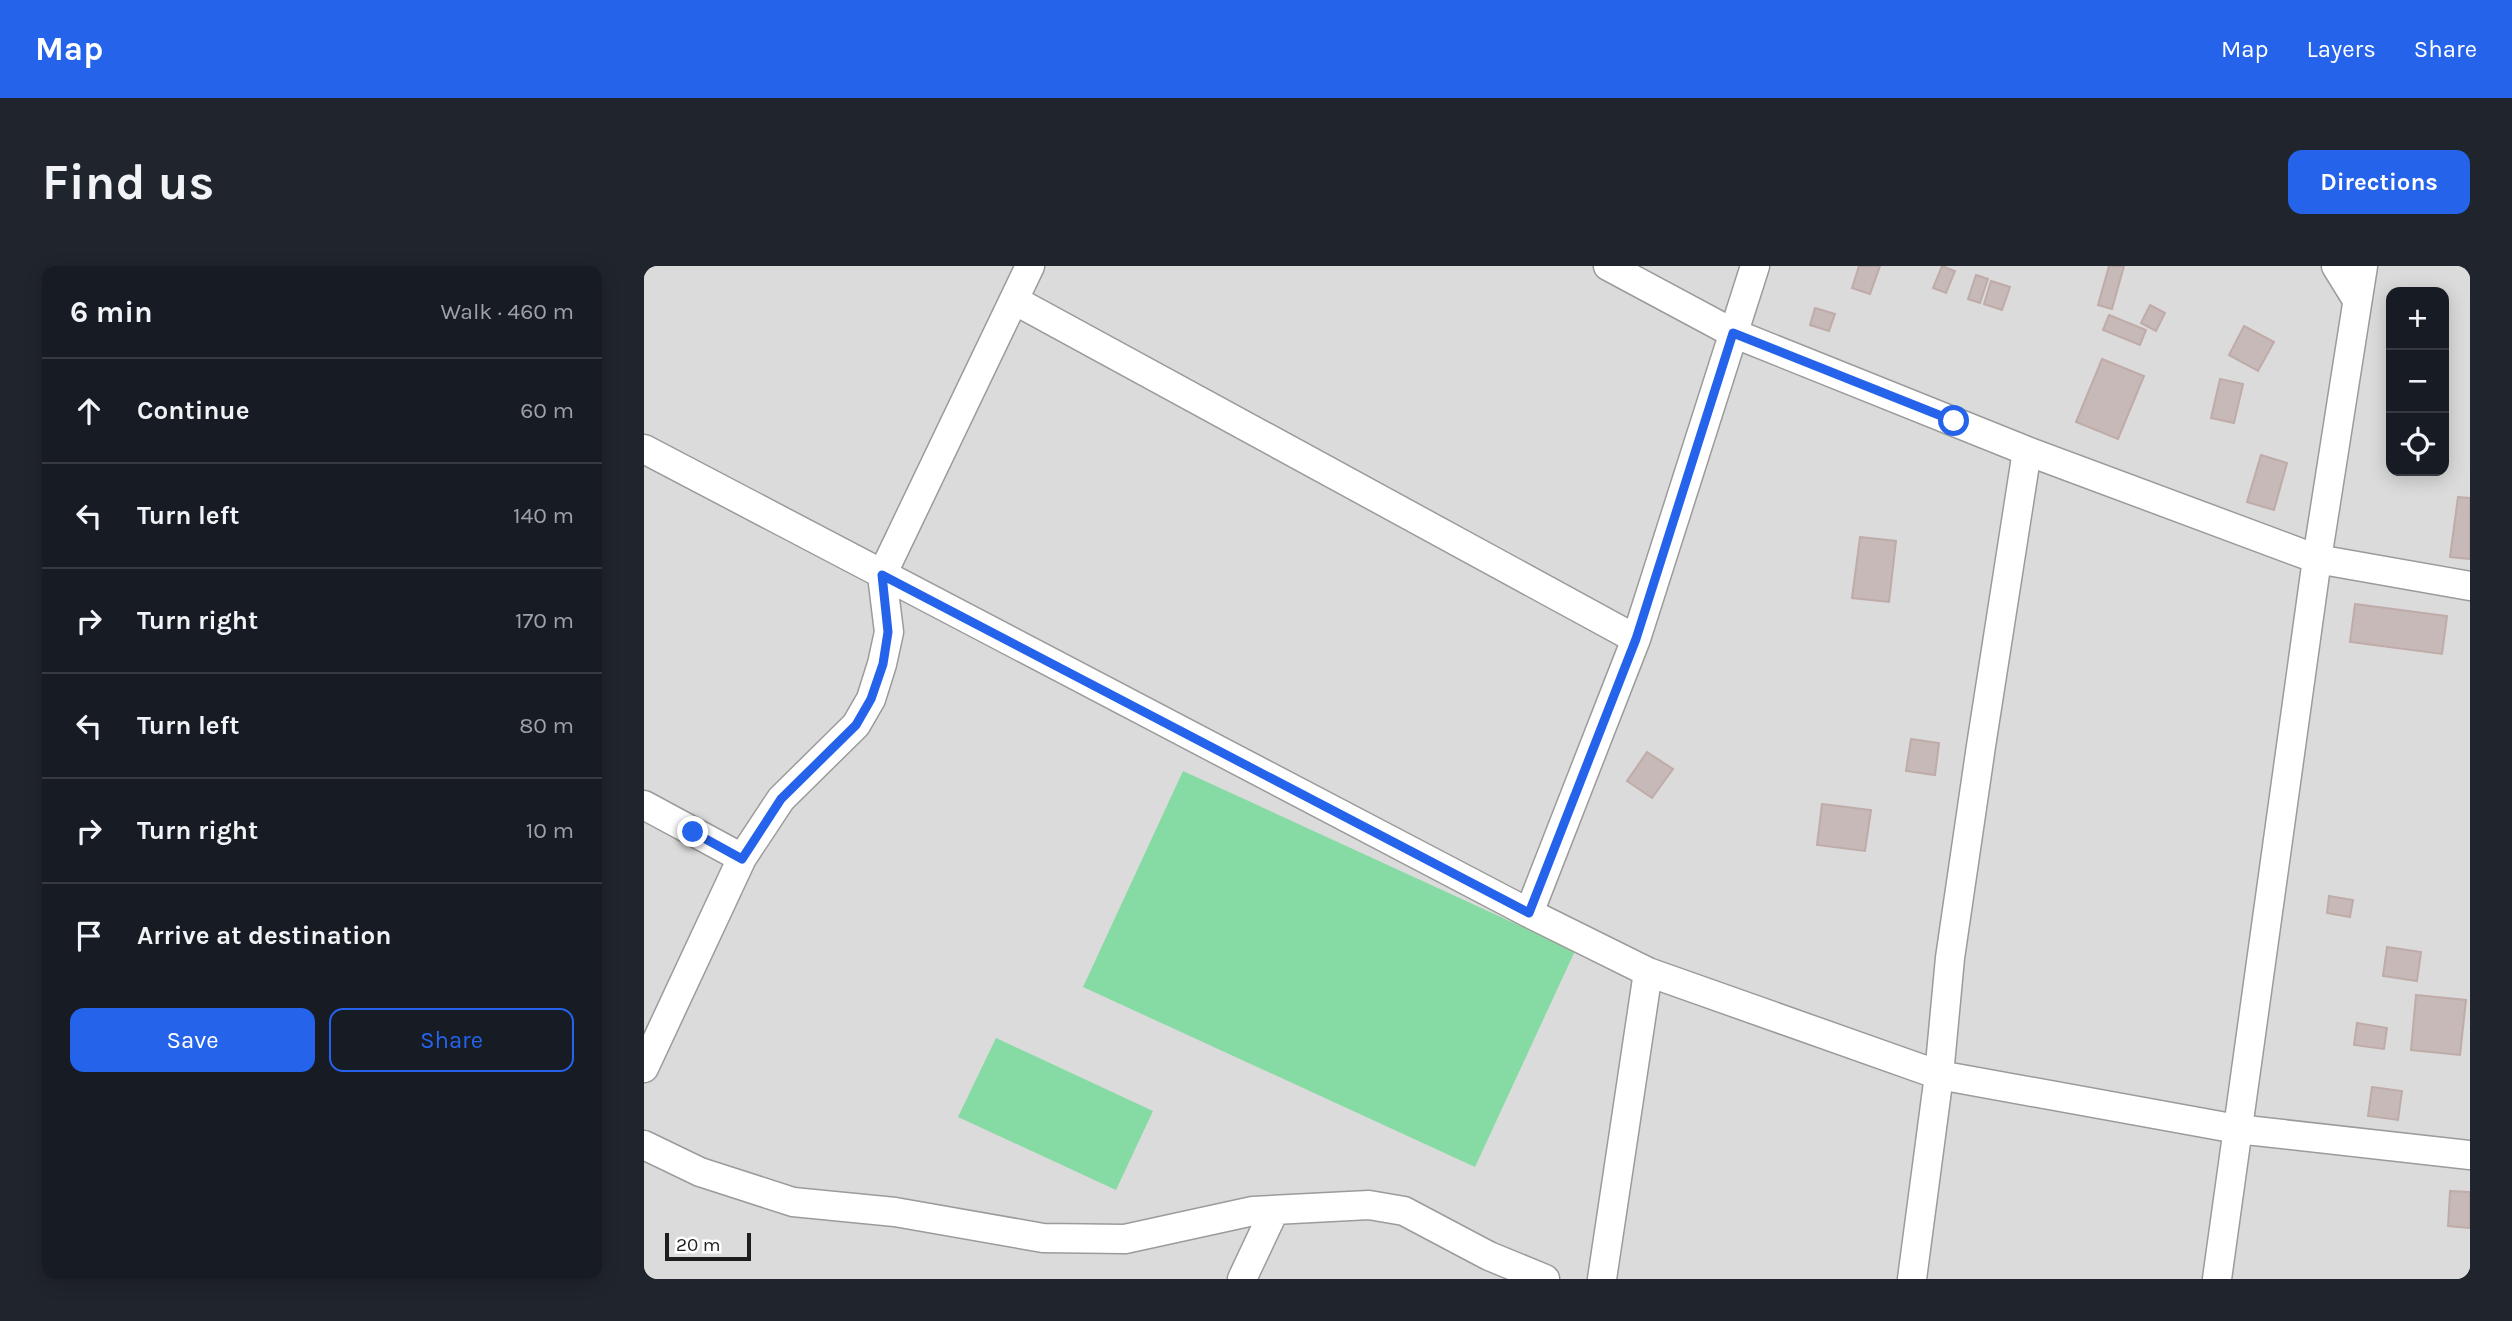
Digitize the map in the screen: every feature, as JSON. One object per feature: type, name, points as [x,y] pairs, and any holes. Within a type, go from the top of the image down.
[{"type":"street","points":[[644,1068],[742,859],[781,799],[856,725],[871,699],[883,664],[888,632],[882,575],[1030,266]]},
{"type":"street","points":[[1608,266],[1733,333],[2027,451],[2317,559],[2470,586]]},
{"type":"street","points":[[1529,913],[1636,639],[1755,266]]},
{"type":"street","points":[[2336,266],[2357,300]]},
{"type":"street","points":[[2217,1279],[2317,559],[2363,266]]},
{"type":"street","points":[[1014,300],[1636,639]]},
{"type":"street","points":[[644,449],[1529,913],[1648,972],[1939,1075],[2237,1129],[2470,1155]]},
{"type":"street","points":[[1912,1279],[1956,919],[2027,451]]},
{"type":"street","points":[[644,805],[742,859]]},
{"type":"street","points":[[1602,1279],[1648,972]]},
{"type":"street","points":[[644,1145],[700,1172],[793,1202],[895,1212],[1043,1238],[1125,1239],[1241,1213],[1369,1205],[1404,1211],[1489,1256],[1545,1279]]},
{"type":"street","points":[[1242,1279],[1274,1211]]},
{"type":"shaded area","points":[[644,266],[2470,266],[2470,1279],[644,1279]]},
{"type":"green space","points":[[1183,771],[1575,951],[1475,1167],[1083,987]]},
{"type":"green space","points":[[996,1038],[1153,1111],[1116,1190],[958,1117]]},
{"type":"building","points":[[1859,266],[1880,266],[1870,294],[1852,288]]},
{"type":"building","points":[[1942,266],[1955,271],[1946,293],[1933,288]]},
{"type":"building","points":[[2109,266],[2124,266],[2112,309],[2098,305]]},
{"type":"building","points":[[1976,275],[1988,279],[1980,303],[1968,299]]},
{"type":"building","points":[[1991,281],[2010,287],[2002,310],[1984,304]]},
{"type":"building","points":[[2150,305],[2165,313],[2156,331],[2141,323]]},
{"type":"building","points":[[1815,308],[1835,314],[1829,331],[1810,325]]},
{"type":"building","points":[[2109,315],[2146,330],[2140,345],[2103,330]]},
{"type":"building","points":[[2244,326],[2274,342],[2258,371],[2229,355]]},
{"type":"building","points":[[2102,359],[2144,376],[2118,439],[2076,422]]},
{"type":"building","points":[[2220,379],[2243,384],[2234,423],[2211,418]]},
{"type":"building","points":[[2261,455],[2287,463],[2274,510],[2247,502]]},
{"type":"building","points":[[2458,497],[2470,498],[2470,559],[2450,557]]},
{"type":"building","points":[[1860,537],[1896,541],[1889,602],[1852,598]]},
{"type":"building","points":[[2355,604],[2447,616],[2442,654],[2350,642]]},
{"type":"building","points":[[1911,739],[1939,743],[1935,775],[1906,771]]},
{"type":"building","points":[[1647,752],[1673,769],[1652,798],[1627,781]]},
{"type":"building","points":[[1822,804],[1871,810],[1865,851],[1817,845]]},
{"type":"building","points":[[2329,896],[2353,900],[2350,917],[2327,913]]},
{"type":"building","points":[[2387,947],[2421,952],[2417,981],[2383,976]]},
{"type":"building","points":[[2416,995],[2466,1000],[2460,1055],[2411,1050]]},
{"type":"building","points":[[2357,1023],[2387,1028],[2384,1049],[2354,1045]]},
{"type":"building","points":[[2372,1087],[2402,1091],[2398,1120],[2368,1116]]},
{"type":"building","points":[[2450,1191],[2470,1192],[2470,1228],[2448,1226]]},
{"type":"route","points":[[693,832],[742,859],[781,799],[856,725],[871,699],[883,664],[888,632],[882,575],[1529,913],[1636,639],[1733,333],[1954,421]]}]
